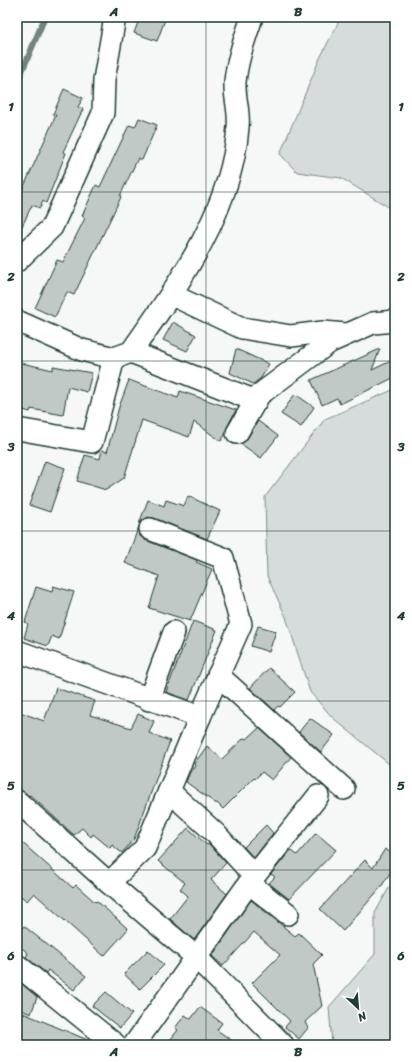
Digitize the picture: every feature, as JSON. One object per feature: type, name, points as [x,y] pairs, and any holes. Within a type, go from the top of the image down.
[{"type":"street","points":[[17,261],[52,227],[103,113],[104,80],[115,17]]},
{"type":"street","points":[[17,429],[92,442],[122,355],[172,295],[214,218],[230,171],[239,126],[235,82],[243,41],[252,17]]},
{"type":"street","points":[[172,295],[242,328],[291,336],[323,332],[349,334]]},
{"type":"street","points":[[17,321],[82,350],[122,355],[256,401]]},
{"type":"street","points":[[237,433],[260,395],[330,342],[373,323],[395,321]]},
{"type":"street","points":[[109,883],[145,848],[241,624],[223,558],[150,529]]},
{"type":"street","points":[[149,700],[174,632]]},
{"type":"street","points":[[17,651],[149,700],[200,717]]},
{"type":"street","points":[[218,675],[344,789]]},
{"type":"street","points":[[169,791],[216,834],[251,879],[288,914]]},
{"type":"street","points":[[134,1045],[251,879],[318,796]]},
{"type":"street","points":[[17,801],[109,883],[196,957],[283,1045]]},
{"type":"street","points":[[17,965],[116,1045]]},
{"type":"shaded area","points":[[341,17],[395,17],[395,211],[341,178],[297,172],[280,154],[320,58]]},
{"type":"shaded area","points":[[395,389],[395,783],[389,764],[333,718],[310,692],[286,617],[267,576],[265,497],[325,419]]},
{"type":"shaded area","points":[[395,877],[395,1045],[332,1045],[329,1007],[375,954],[375,913]]},
{"type":"building","points":[[140,17],[166,17],[157,41],[134,33]]},
{"type":"building","points":[[64,89],[83,98],[78,107],[83,109],[63,152],[66,153],[46,203],[43,201],[40,208],[32,205],[17,237],[17,202],[56,115],[53,114]]},
{"type":"building","points":[[139,118],[157,125],[142,160],[138,158],[74,295],[67,292],[55,317],[35,308],[57,260],[63,262],[85,218],[82,216],[96,185],[100,187],[129,125],[135,127]]},
{"type":"building","points":[[173,322],[196,335],[187,351],[163,340]]},
{"type":"building","points":[[236,349],[269,364],[261,378],[253,384],[230,373]]},
{"type":"building","points":[[380,349],[372,370],[395,359],[395,377],[340,404],[337,398],[322,405],[311,380]]},
{"type":"building","points":[[17,362],[53,370],[53,366],[92,373],[87,392],[68,387],[63,415],[31,409],[30,412],[17,408]]},
{"type":"building","points":[[129,380],[178,398],[180,391],[236,410],[221,441],[194,422],[189,437],[142,420],[124,478],[106,490],[77,481],[85,455],[100,459],[102,450],[107,452],[119,407]]},
{"type":"building","points":[[295,394],[314,407],[301,427],[281,414]]},
{"type":"building","points":[[258,421],[278,436],[261,458],[241,444],[247,439]]},
{"type":"building","points":[[45,461],[65,468],[50,512],[29,505]]},
{"type":"building","points":[[188,496],[220,511],[207,539],[154,518],[148,517],[139,524],[148,500],[164,506],[166,500],[184,506]]},
{"type":"building","points":[[139,526],[140,536],[145,540],[197,560],[196,562],[212,569],[190,621],[149,608],[159,576],[125,563]]},
{"type":"building","points":[[53,586],[74,592],[59,639],[52,636],[48,646],[24,638],[28,624],[25,622],[36,587],[52,592]]},
{"type":"building","points":[[193,621],[217,630],[189,700],[166,692]]},
{"type":"building","points":[[258,626],[276,631],[269,652],[251,646]]},
{"type":"building","points":[[269,668],[295,692],[280,707],[278,706],[274,710],[250,688]]},
{"type":"building","points":[[56,688],[95,701],[90,715],[131,728],[138,714],[154,721],[149,733],[170,741],[134,839],[122,853],[112,845],[110,848],[93,834],[91,837],[82,828],[74,835],[30,795],[29,796],[17,787],[17,711],[44,721]]},
{"type":"building","points":[[310,718],[334,735],[321,752],[299,732]]},
{"type":"building","points":[[259,728],[291,757],[272,780],[262,772],[223,809],[217,803],[186,782],[190,772],[195,766],[194,764],[207,746],[222,759],[244,738],[247,739]]},
{"type":"building","points":[[266,825],[273,833],[254,858],[244,847]]},
{"type":"building","points":[[188,828],[207,845],[209,844],[226,863],[211,880],[227,894],[194,940],[170,919],[188,896],[180,889],[185,883],[158,861]]},
{"type":"building","points":[[316,833],[336,850],[289,899],[269,883],[275,877],[271,874],[291,850],[297,855]]},
{"type":"building","points":[[17,838],[73,888],[76,885],[95,902],[97,901],[128,929],[104,956],[34,893],[27,901],[17,893]]},
{"type":"building","points":[[385,849],[395,855],[395,865],[381,887],[343,931],[320,909],[365,860],[373,868]]},
{"type":"building","points":[[251,900],[295,936],[299,933],[322,955],[313,964],[322,1006],[305,1022],[308,1028],[299,1039],[285,1027],[290,1021],[252,983],[280,955],[254,932],[223,966],[212,956]]},
{"type":"building","points":[[24,926],[86,976],[74,990],[48,970],[46,973],[26,957],[28,953],[17,944],[17,934]]},
{"type":"building","points":[[148,950],[164,965],[140,989],[124,974]]},
{"type":"building","points":[[17,980],[37,997],[31,1014],[17,1008]]},
{"type":"building","points":[[106,992],[132,1014],[120,1028],[92,1006]]},
{"type":"building","points":[[200,1007],[222,1023],[217,1030],[238,1045],[166,1045],[178,1030],[175,1028],[185,1015],[191,1019]]},
{"type":"building","points":[[23,1013],[97,1045],[17,1045],[17,1027]]},
{"type":"waterway","points":[[17,83],[45,17]]}]
